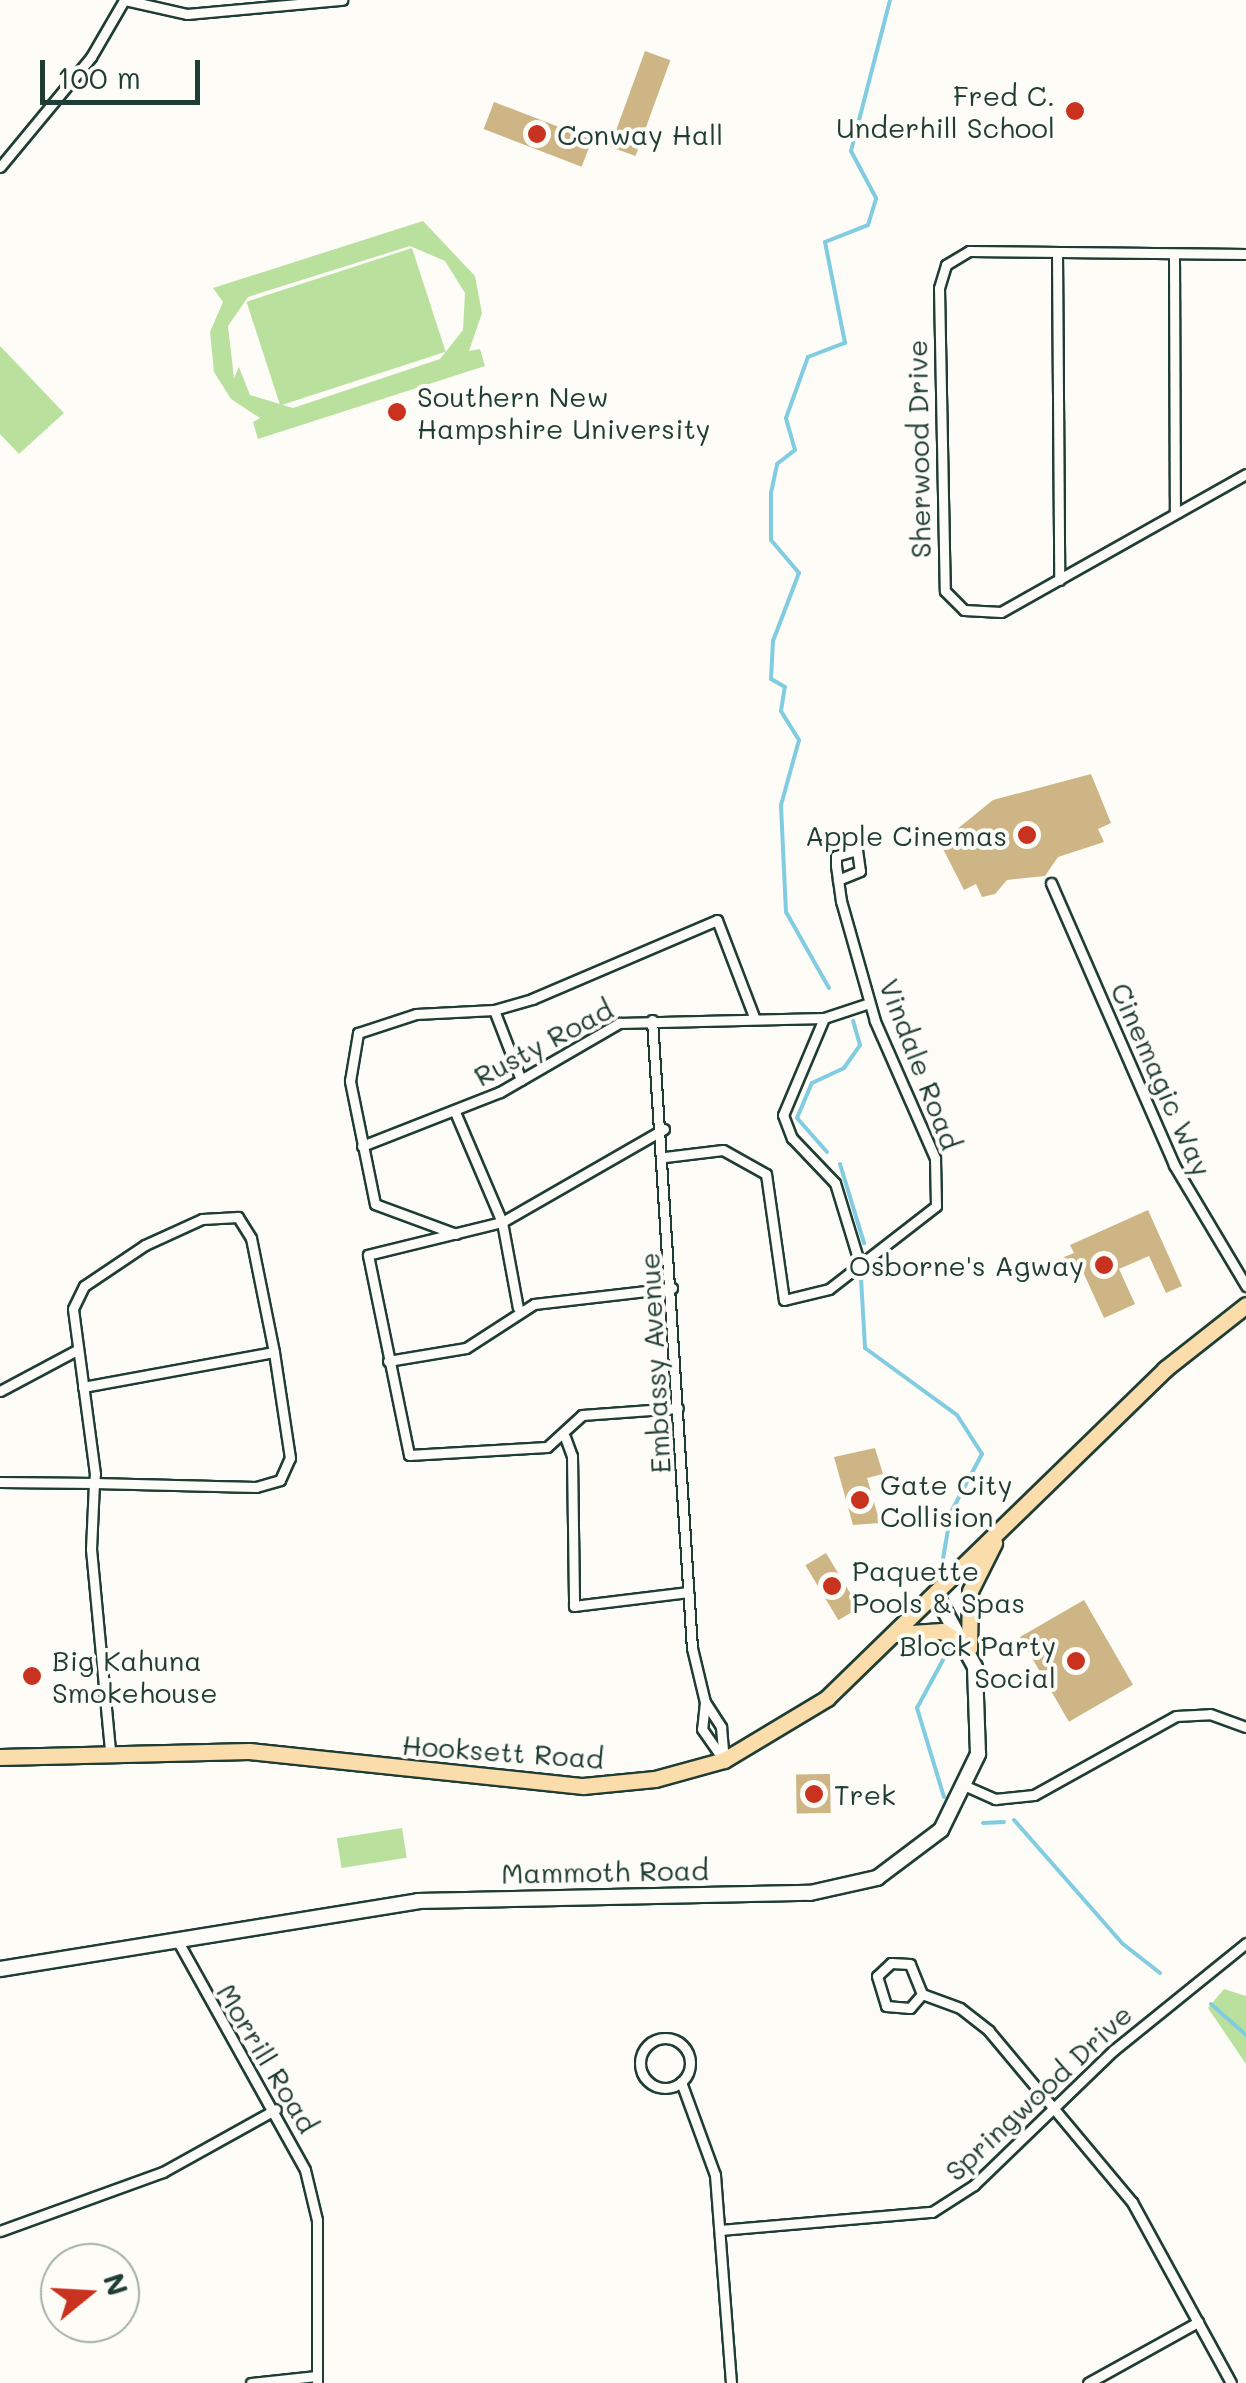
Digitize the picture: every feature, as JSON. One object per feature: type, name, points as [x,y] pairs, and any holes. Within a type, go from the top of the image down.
[{"type":"main road","name":"Hooksett Road","points":[[0,1757],[110,1750],[249,1752],[583,1786],[655,1779],[724,1760],[808,1713],[896,1634],[1165,1369],[1246,1304]]},
{"type":"main road","points":[[896,1634],[942,1632],[970,1648],[970,1591],[998,1532]]},
{"type":"main road","name":"Mammoth Road","points":[[0,1969],[418,1900],[836,1890],[913,1858],[968,1787],[982,1718],[970,1648],[936,1595]]},
{"type":"street","points":[[0,167],[91,58],[124,0],[187,14],[342,0]]},
{"type":"street","name":"Sherwood Drive","points":[[1246,254],[969,251],[941,276],[942,578],[964,610],[1001,612],[1246,474]]},
{"type":"street","points":[[1056,253],[1060,580]]},
{"type":"street","points":[[1174,254],[1174,513]]},
{"type":"street","name":"Vindale Road","points":[[666,1157],[722,1150],[766,1174],[784,1300],[828,1290],[928,1216],[941,1182],[869,1003],[838,880]]},
{"type":"street","name":"Cinemagic Way","points":[[1052,883],[1174,1165],[1246,1286]]},
{"type":"street","points":[[456,1234],[384,1213],[362,1146],[350,1081],[358,1033],[416,1014],[494,1010],[717,920],[754,1016]]},
{"type":"street","name":"Rusty Road","points":[[362,1146],[456,1112],[521,1080],[607,1028],[652,1020],[824,1018],[869,1003]]},
{"type":"street","points":[[494,1010],[521,1080]]},
{"type":"street","points":[[824,1018],[783,1116],[792,1138],[835,1184],[860,1264]]},
{"type":"street","name":"Embassy Avenue","points":[[652,1020],[666,1157],[688,1592],[704,1702],[702,1729],[724,1760]]},
{"type":"street","points":[[456,1112],[502,1222],[518,1308]]},
{"type":"street","points":[[664,1129],[502,1222],[368,1255],[409,1454],[524,1451],[565,1437],[582,1415],[678,1408]]},
{"type":"street","points":[[0,1482],[94,1483],[256,1487],[280,1480],[290,1458],[274,1352],[251,1238],[238,1217],[202,1219],[168,1234],[84,1286],[73,1310],[74,1351],[83,1387],[94,1483],[94,1611],[110,1750]]},
{"type":"street","points":[[388,1362],[466,1348],[518,1308],[672,1288]]},
{"type":"street","points":[[0,1391],[74,1351]]},
{"type":"street","points":[[83,1387],[274,1352]]},
{"type":"street","points":[[565,1437],[572,1456],[574,1606],[688,1592]]},
{"type":"street","name":"Embassy Avenue","points":[[704,1702],[721,1727],[724,1760]]},
{"type":"street","points":[[968,1787],[995,1799],[1034,1795],[1176,1716],[1210,1714],[1246,1727]]},
{"type":"street","name":"Morrill Road","points":[[176,1938],[276,2109],[305,2170],[317,2220],[317,2380]]},
{"type":"street","name":"Springwood Drive","points":[[720,2230],[932,2212],[974,2185],[1054,2107],[1246,1943]]},
{"type":"street","points":[[922,1994],[910,2008],[891,2008],[877,1996],[877,1976],[891,1963],[910,1964],[922,1994],[980,2022],[1054,2107],[1132,2202],[1231,2383]]},
{"type":"street","points":[[681,2082],[661,2087],[647,2080],[640,2060],[647,2046],[661,2038],[681,2044],[690,2063],[681,2082],[710,2152],[720,2230],[730,2383]]},
{"type":"street","points":[[0,2230],[163,2172],[276,2109]]},
{"type":"street","points":[[1088,2383],[1198,2322]]},
{"type":"street","points":[[251,2383],[317,2380]]},
{"type":"green space","points":[[423,221],[475,276],[482,313],[469,351],[480,349],[485,366],[258,439],[253,422],[260,418],[231,399],[214,372],[210,332],[223,302],[213,288]],"holes":[[[410,246],[445,261],[465,293],[463,330],[440,359],[293,408],[250,395],[239,367],[234,378],[228,326],[248,297]]]},
{"type":"green space","points":[[412,248],[446,352],[280,405],[247,302]]},
{"type":"green space","points":[[0,346],[64,413],[19,454],[0,434]]},
{"type":"green space","points":[[402,1828],[407,1858],[342,1868],[337,1838]]},
{"type":"green space","points":[[1224,1989],[1246,1996],[1246,2064],[1208,2008]]},
{"type":"building","points":[[645,51],[670,60],[635,156],[610,147]]},
{"type":"building","name":"Conway Hall","points":[[494,102],[592,140],[582,167],[484,129]]},
{"type":"building","name":"Apple Cinemas","points":[[1091,774],[1111,823],[1098,829],[1104,842],[1058,857],[1045,876],[1007,880],[995,894],[982,897],[976,884],[964,890],[940,843],[993,800]]},
{"type":"building","name":"Osborne's Agway","points":[[1148,1210],[1182,1286],[1166,1293],[1149,1256],[1119,1269],[1135,1304],[1104,1318],[1079,1263],[1069,1267],[1064,1257],[1074,1253],[1070,1245]]},
{"type":"building","name":"Gate City Collision","points":[[875,1448],[883,1474],[867,1478],[880,1523],[853,1525],[834,1457]]},
{"type":"building","name":"Paquette Pools & Spas","points":[[826,1553],[859,1608],[838,1620],[805,1565]]},
{"type":"building","name":"Block Party Social","points":[[1084,1600],[1133,1685],[1069,1722],[1020,1637]]},
{"type":"building","name":"Trek","points":[[830,1774],[831,1813],[797,1814],[796,1775]]},
{"type":"waterway","points":[[829,988],[786,912],[781,805],[799,740],[781,711],[785,687],[771,679],[773,641],[799,573],[771,540],[771,493],[777,464],[795,450],[786,418],[808,357],[845,343],[825,242],[868,225],[876,198],[851,151],[890,0]]},
{"type":"waterway","points":[[827,1152],[797,1118],[812,1083],[844,1068],[860,1045],[853,1021]]},
{"type":"waterway","points":[[840,1164],[864,1243]]},
{"type":"waterway","points":[[861,1278],[865,1348],[957,1415],[982,1454],[951,1512],[943,1559]]},
{"type":"waterway","points":[[944,1797],[917,1708],[950,1647]]},
{"type":"waterway","points":[[1014,1820],[1123,1944],[1160,1973]]},
{"type":"waterway","points":[[983,1823],[1004,1822]]},
{"type":"waterway","points":[[1211,2004],[1246,2035]]},
{"type":"place","name":"Fred C. Underhill School","points":[[1075,111]]},
{"type":"place","name":"Conway Hall","points":[[537,134]]},
{"type":"place","name":"Southern New Hampshire University","points":[[397,412]]},
{"type":"place","name":"Apple Cinemas","points":[[1027,835]]},
{"type":"place","name":"Osborne's Agway","points":[[1104,1265]]},
{"type":"place","name":"Gate City Collision","points":[[860,1500]]},
{"type":"place","name":"Paquette Pools & Spas","points":[[832,1586]]},
{"type":"place","name":"Block Party Social","points":[[1076,1661]]},
{"type":"place","name":"Big Kahuna Smokehouse","points":[[32,1676]]},
{"type":"place","name":"Trek","points":[[814,1794]]}]
